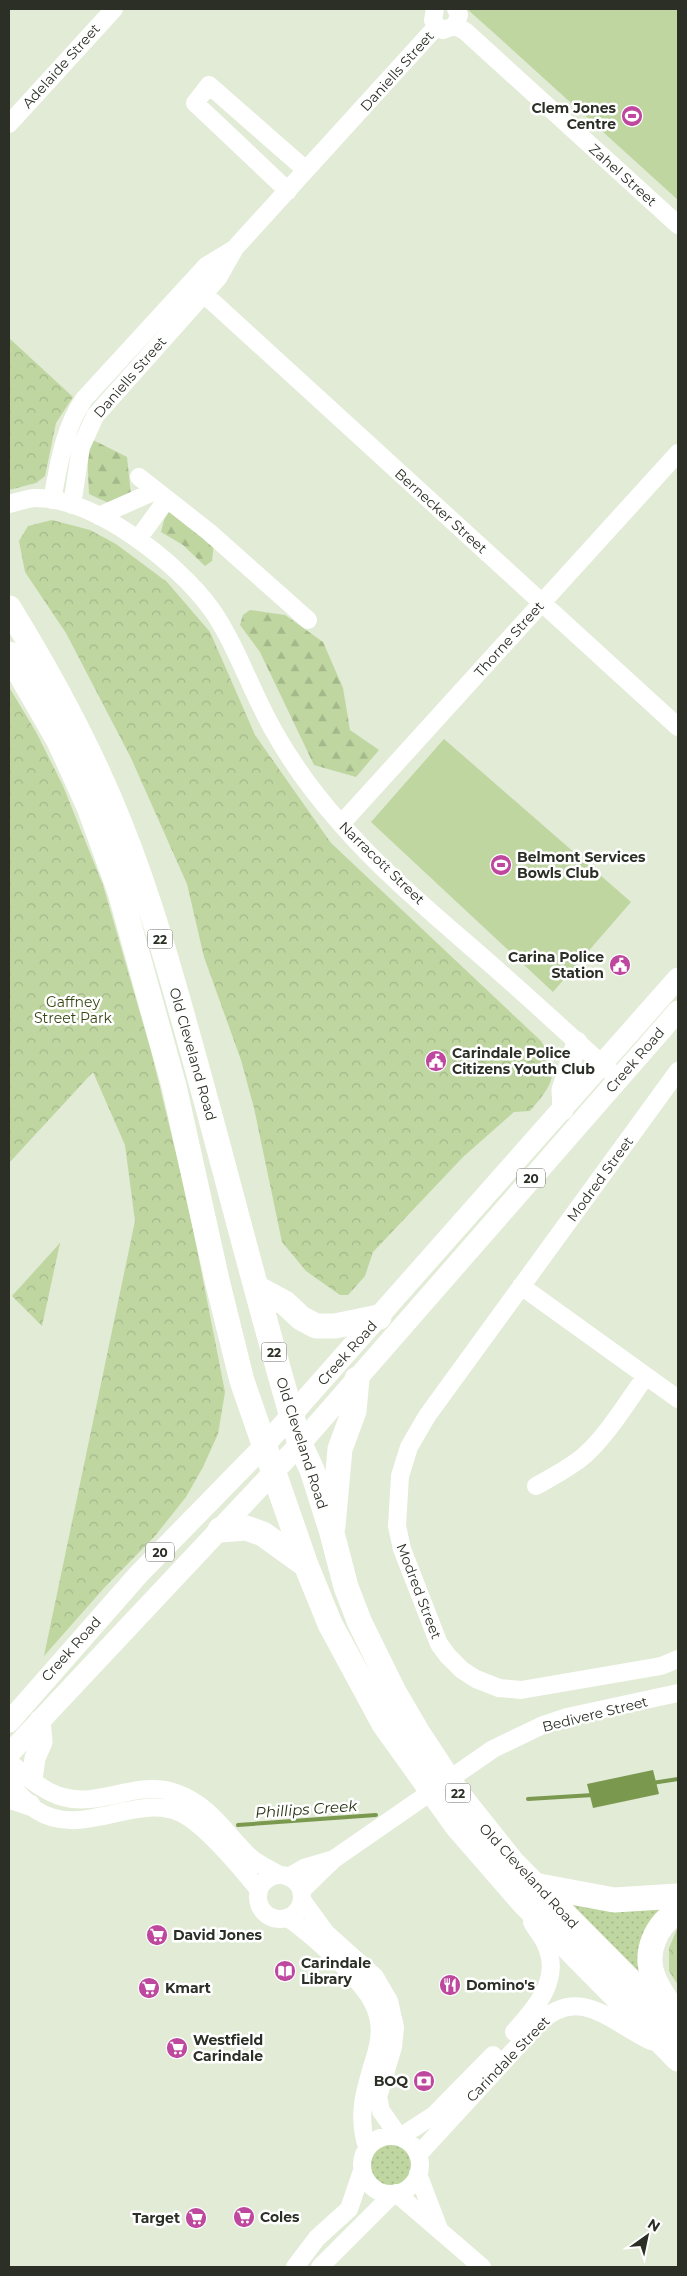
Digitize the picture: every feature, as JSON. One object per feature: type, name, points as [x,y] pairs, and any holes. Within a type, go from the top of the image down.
[{"type":"highway","name":"Old Cleveland Road","points":[[9,608],[77,727],[117,816],[139,874],[199,1075],[291,1415],[300,1444],[312,1470],[332,1533],[346,1587],[360,1623],[408,1716],[438,1765],[529,1894]]},
{"type":"highway","name":"Old Cleveland Road","points":[[9,654],[63,750],[89,807],[120,892],[174,1086],[217,1280],[242,1381],[306,1566],[330,1624],[384,1724],[457,1826],[529,1894],[675,2046]]},
{"type":"highway","points":[[257,1288],[285,1303],[301,1318],[316,1326],[335,1326],[379,1316]]},
{"type":"highway","points":[[332,1533],[340,1449],[354,1412],[357,1379]]},
{"type":"highway","points":[[220,1530],[246,1528],[263,1534],[306,1566]]},
{"type":"highway","points":[[529,1894],[614,1900],[678,1896]]},
{"type":"highway","points":[[678,1912],[659,1929],[652,1946],[650,1961],[655,1981],[678,2020]]},
{"type":"main road","name":"Creek Road","points":[[9,1722],[138,1575],[264,1446],[678,978]]},
{"type":"main road","name":"Creek Road","points":[[9,1754],[274,1473],[678,1011]]},
{"type":"main road","points":[[563,1110],[562,1090],[577,1042]]},
{"type":"main road","points":[[32,1779],[35,1758],[42,1742],[40,1720]]},
{"type":"main road","points":[[9,1798],[30,1805]]},
{"type":"street","name":"Adelaide Street","points":[[9,124],[114,9]]},
{"type":"street","points":[[435,9],[433,20],[437,26],[449,29],[456,17]]},
{"type":"street","name":"Zahel Street","points":[[456,17],[465,31],[678,225]]},
{"type":"street","name":"Daniells Street","points":[[72,506],[81,447],[95,416],[218,278],[235,248],[437,26]]},
{"type":"street","points":[[288,191],[195,103],[209,86],[306,170]]},
{"type":"street","name":"Daniells Street","points":[[52,500],[63,445],[71,422],[84,400],[206,266],[235,248]]},
{"type":"street","name":"Bernecker Street","points":[[204,294],[678,727]]},
{"type":"street","name":"Thorne Street","points":[[341,824],[678,454]]},
{"type":"street","points":[[139,477],[209,532],[308,620]]},
{"type":"street","points":[[99,516],[161,495]]},
{"type":"street","points":[[138,539],[161,495]]},
{"type":"street","points":[[9,504],[33,498],[52,500],[72,506]]},
{"type":"street","name":"Narracott Street","points":[[72,506],[99,516],[138,539],[168,561],[212,610],[274,733],[320,799],[341,824],[369,855],[619,1079]]},
{"type":"street","name":"Modred Street","points":[[678,1071],[427,1416],[409,1447],[400,1476],[397,1526],[402,1549],[439,1644],[462,1670],[476,1680],[499,1688],[522,1690],[661,1666],[678,1660]]},
{"type":"street","points":[[521,1286],[678,1399]]},
{"type":"street","points":[[536,1486],[566,1470],[584,1456],[600,1438],[646,1376]]},
{"type":"street","name":"Bedivere Street","points":[[302,1896],[334,1859],[493,1749],[544,1725],[580,1714],[678,1693]]},
{"type":"street","name":"Bedivere Street","points":[[655,1699],[678,1702]]},
{"type":"street","points":[[9,1762],[55,1794],[71,1799],[99,1797],[117,1792],[160,1789],[184,1796],[203,1807],[247,1863],[259,1890],[259,1903],[267,1915],[274,1918],[288,1918],[303,1928],[354,1978],[375,2006],[378,2017],[379,2044],[364,2093],[361,2118],[362,2131],[367,2147]]},
{"type":"street","points":[[9,1784],[30,1805],[49,1816],[74,1820],[150,1808],[164,1808],[181,1813],[247,1863],[294,1880],[326,1933],[375,1977],[389,2001],[395,2026],[394,2047],[378,2097],[381,2111],[398,2136],[408,2141],[418,2155],[418,2174],[440,2228]]},
{"type":"street","name":"Bedivere Street","points":[[284,1876],[334,1859]]},
{"type":"street","points":[[259,1890],[267,1879],[284,1876]]},
{"type":"street","name":"Carindale Street","points":[[398,2136],[434,2115],[464,2086],[530,2014],[545,1992],[550,1976],[550,1957],[529,1894]]},
{"type":"street","points":[[288,1918],[297,1911],[302,1896]]},
{"type":"street","name":"Carindale Street","points":[[418,2155],[538,2024],[560,2009],[580,2006],[591,2008],[675,2046]]},
{"type":"street","points":[[295,2267],[317,2238],[349,2209],[362,2171],[363,2156],[367,2147],[380,2138],[398,2136]]},
{"type":"street","points":[[362,2171],[364,2178],[374,2189],[395,2194],[440,2228],[482,2267]]},
{"type":"street","points":[[320,2267],[395,2194],[410,2187],[418,2174]]},
{"type":"green space","name":"Clem Jones Centre","points":[[467,9],[678,9],[678,200],[494,33]]},
{"type":"green space","points":[[9,338],[73,397],[56,423],[45,476],[36,483],[9,490]]},
{"type":"green space","points":[[91,439],[127,457],[131,495],[113,505],[89,494],[87,451]]},
{"type":"green space","points":[[170,510],[214,543],[212,561],[205,566],[183,545],[161,532],[164,520]]},
{"type":"green space","points":[[52,520],[90,530],[116,544],[167,582],[210,632],[255,735],[331,843],[541,1041],[551,1062],[552,1078],[549,1085],[530,1111],[514,1112],[463,1157],[373,1252],[365,1276],[348,1295],[340,1295],[306,1271],[282,1242],[254,1108],[241,1060],[204,957],[187,884],[131,758],[66,633],[25,572],[19,541],[28,526]]},
{"type":"green space","points":[[250,610],[285,615],[323,642],[343,688],[350,730],[379,750],[356,777],[314,765],[260,652],[240,625],[243,615]]},
{"type":"green space","name":"Gaffney Street Park","points":[[9,687],[36,732],[63,786],[103,885],[151,1051],[187,1198],[225,1392],[218,1434],[203,1467],[186,1497],[155,1536],[104,1588],[44,1656],[135,1221],[125,1145],[93,1072],[9,1163]]},
{"type":"green space","name":"Belmont Services Bowls Club","points":[[444,739],[631,902],[553,992],[371,822]]},
{"type":"green space","points":[[60,1243],[42,1326],[12,1296]]},
{"type":"green space","points":[[678,1899],[648,1981],[572,1904]]},
{"type":"green space","points":[[678,1927],[678,1985],[669,1971],[669,1948]]},
{"type":"green space","points":[[389,2143],[401,2147],[407,2153],[411,2165],[407,2177],[401,2183],[389,2187],[377,2183],[371,2177],[367,2165],[371,2153],[377,2147]]},
{"type":"shaded area","points":[[653,1770],[659,1794],[593,1808],[587,1784]]},
{"type":"waterway","name":"Phillips Creek","points":[[652,1783],[678,1779]]},
{"type":"waterway","name":"Phillips Creek","points":[[528,1799],[593,1795]]},
{"type":"waterway","name":"Phillips Creek","points":[[238,1825],[376,1815]]},
{"type":"place","name":"Clem Jones Centre","points":[[632,116]]},
{"type":"place","name":"Belmont Services Bowls Club","points":[[501,865]]},
{"type":"place","name":"Carina Police Station","points":[[620,965]]},
{"type":"place","name":"Carindale Police Citizens Youth Club","points":[[436,1061]]},
{"type":"place","name":"David Jones","points":[[157,1935]]},
{"type":"place","name":"Carindale Library","points":[[285,1971]]},
{"type":"place","name":"Domino's","points":[[450,1985]]},
{"type":"place","name":"Kmart","points":[[149,1988]]},
{"type":"place","name":"Westfield Carindale","points":[[177,2048]]},
{"type":"place","name":"BOQ","points":[[424,2081]]},
{"type":"place","name":"Coles","points":[[244,2217]]},
{"type":"place","name":"Target","points":[[196,2218]]}]
